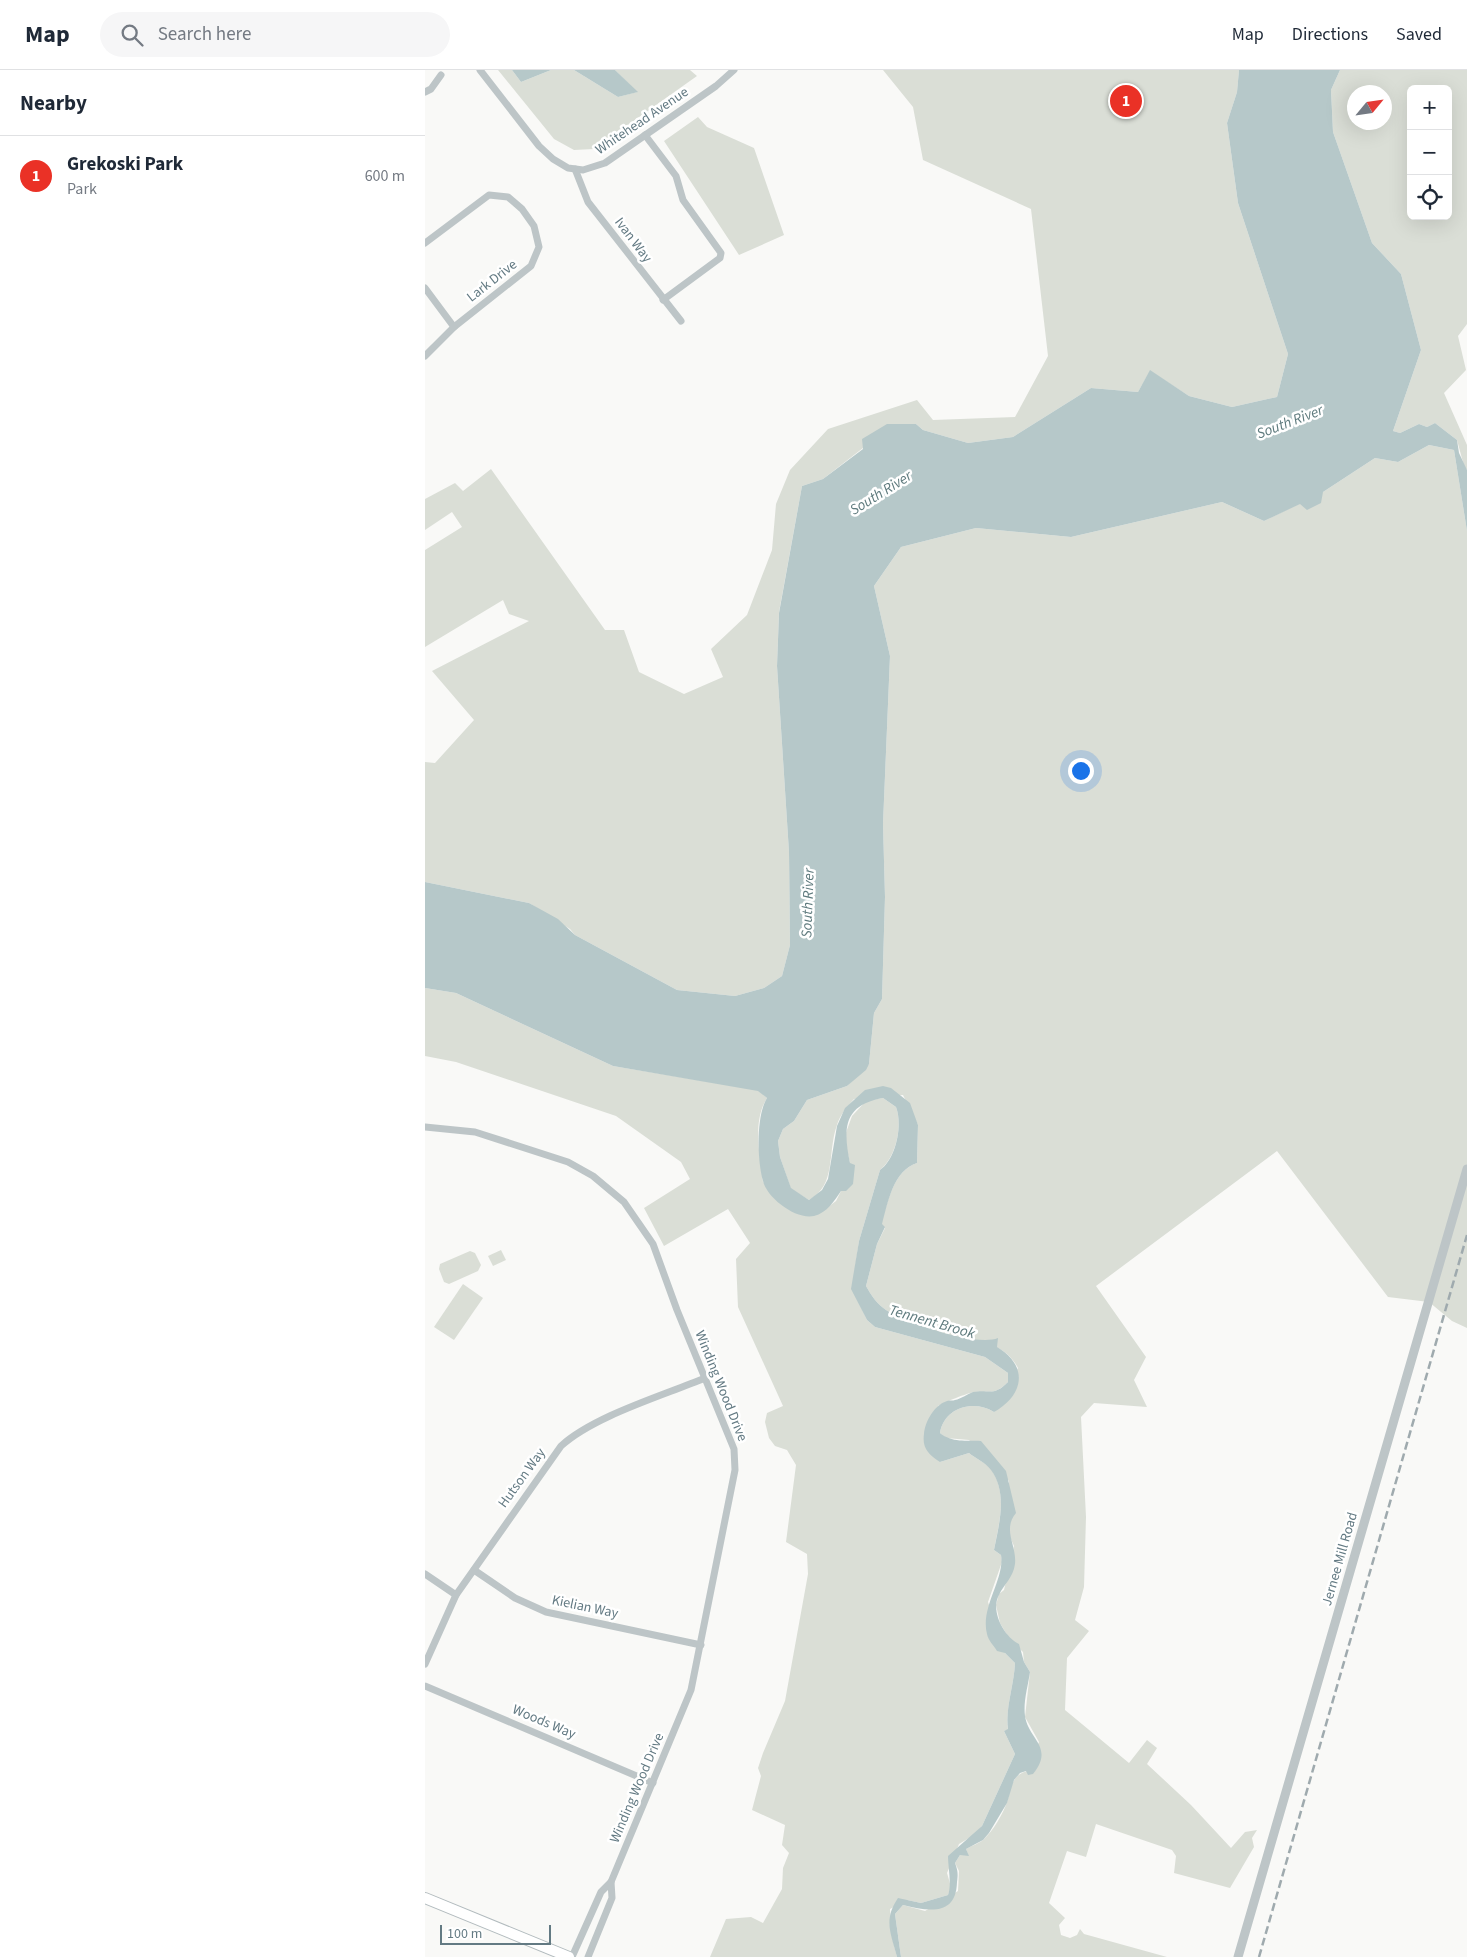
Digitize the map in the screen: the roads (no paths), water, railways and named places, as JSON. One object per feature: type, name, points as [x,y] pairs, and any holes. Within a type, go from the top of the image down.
[{"type":"main road","points":[[425,1898],[570,1957]]},
{"type":"street","points":[[480,70],[539,146],[553,159],[568,168],[575,169]]},
{"type":"street","name":"Whitehead Avenue","points":[[575,169],[583,170],[605,163],[715,86],[734,70]]},
{"type":"street","points":[[425,92],[431,89],[441,75]]},
{"type":"street","points":[[645,135],[676,176],[683,200],[721,253],[720,258],[663,300]]},
{"type":"street","name":"Ivan Way","points":[[575,169],[580,186],[588,202],[681,321]]},
{"type":"street","name":"Lark Drive","points":[[425,243],[489,195],[508,197],[522,209],[535,226],[539,247],[531,266],[454,327],[425,356]]},
{"type":"street","points":[[425,288],[454,327]]},
{"type":"street","name":"Winding Wood Drive","points":[[425,1126],[475,1132],[568,1162],[610,1189],[637,1217],[653,1244],[677,1310],[736,1457],[734,1480],[691,1690],[611,1882],[601,1892],[570,1957]]},
{"type":"street","name":"Jernee Mill Road","points":[[1239,1957],[1467,1169]]},
{"type":"street","name":"Hutson Way","points":[[425,1664],[456,1595],[553,1455],[569,1439],[598,1422],[705,1378]]},
{"type":"street","name":"Kielian Way","points":[[474,1570],[515,1598],[546,1612],[701,1645]]},
{"type":"street","points":[[425,1574],[456,1595]]},
{"type":"street","name":"Woods Way","points":[[425,1686],[653,1783]]},
{"type":"street","name":"Winding Wood Drive","points":[[588,1957],[612,1898],[611,1882]]},
{"type":"water","points":[[512,70],[551,70],[521,82]]},
{"type":"water","points":[[574,70],[615,70],[638,92],[618,97]]},
{"type":"water","name":"South River","points":[[1239,70],[1340,70],[1331,90],[1333,132],[1372,243],[1401,274],[1421,350],[1393,431],[1400,433],[1419,424],[1427,427],[1435,423],[1457,440],[1459,453],[1467,470],[1467,531],[1454,450],[1429,445],[1398,462],[1375,458],[1323,492],[1321,503],[1307,510],[1300,504],[1264,521],[1222,502],[1071,537],[976,528],[901,547],[874,586],[890,656],[883,824],[885,897],[882,999],[874,1013],[869,1064],[866,1070],[847,1086],[807,1100],[794,1121],[783,1129],[778,1141],[780,1157],[791,1188],[809,1200],[822,1190],[828,1179],[837,1126],[845,1108],[865,1090],[883,1086],[891,1088],[910,1103],[918,1125],[917,1163],[902,1173],[889,1197],[882,1224],[885,1227],[877,1244],[866,1286],[883,1308],[909,1321],[958,1337],[988,1340],[998,1338],[997,1347],[1014,1363],[1018,1371],[1017,1389],[1004,1405],[994,1412],[977,1406],[961,1408],[947,1417],[940,1433],[954,1440],[981,1441],[1006,1471],[1016,1513],[1010,1525],[1015,1564],[1010,1577],[999,1595],[996,1608],[997,1616],[1008,1636],[1019,1644],[1024,1662],[1030,1672],[1025,1700],[1025,1716],[1027,1724],[1041,1750],[1039,1765],[1033,1774],[1028,1775],[1026,1771],[1020,1773],[1014,1780],[1007,1803],[989,1833],[983,1840],[966,1849],[969,1856],[960,1855],[955,1863],[957,1879],[952,1901],[939,1909],[931,1910],[903,1905],[895,1914],[901,1957],[897,1957],[890,1927],[893,1906],[898,1898],[921,1903],[948,1895],[950,1881],[948,1856],[982,1826],[1015,1754],[1004,1731],[1008,1729],[1007,1721],[1015,1663],[1005,1653],[997,1651],[990,1641],[986,1624],[989,1603],[1000,1574],[1001,1564],[1001,1555],[994,1550],[1001,1509],[1001,1499],[996,1479],[989,1467],[969,1453],[940,1462],[932,1456],[924,1443],[928,1419],[938,1406],[973,1392],[995,1391],[1008,1382],[1008,1373],[985,1357],[875,1327],[867,1320],[851,1289],[859,1241],[880,1170],[886,1165],[897,1141],[899,1123],[896,1107],[883,1098],[860,1106],[853,1113],[849,1120],[847,1139],[850,1163],[855,1165],[853,1184],[846,1191],[841,1191],[823,1212],[814,1216],[799,1215],[776,1201],[763,1181],[760,1162],[759,1127],[763,1106],[767,1098],[758,1091],[613,1066],[456,993],[425,988],[425,882],[529,903],[558,919],[575,935],[677,990],[735,996],[764,988],[782,976],[790,945],[789,852],[777,666],[779,613],[802,486],[823,479],[863,449],[862,439],[887,424],[916,424],[923,430],[968,443],[1013,437],[1091,388],[1138,392],[1150,370],[1189,396],[1232,407],[1277,397],[1288,354],[1238,203],[1227,123],[1237,92]]},
{"type":"railway","points":[[1259,1957],[1467,1235]]},
{"type":"place","name":"Grekoski Park","points":[[1126,101]]},
{"type":"water label","name":"Tennent Brook","points":[[932,1322]]}]
